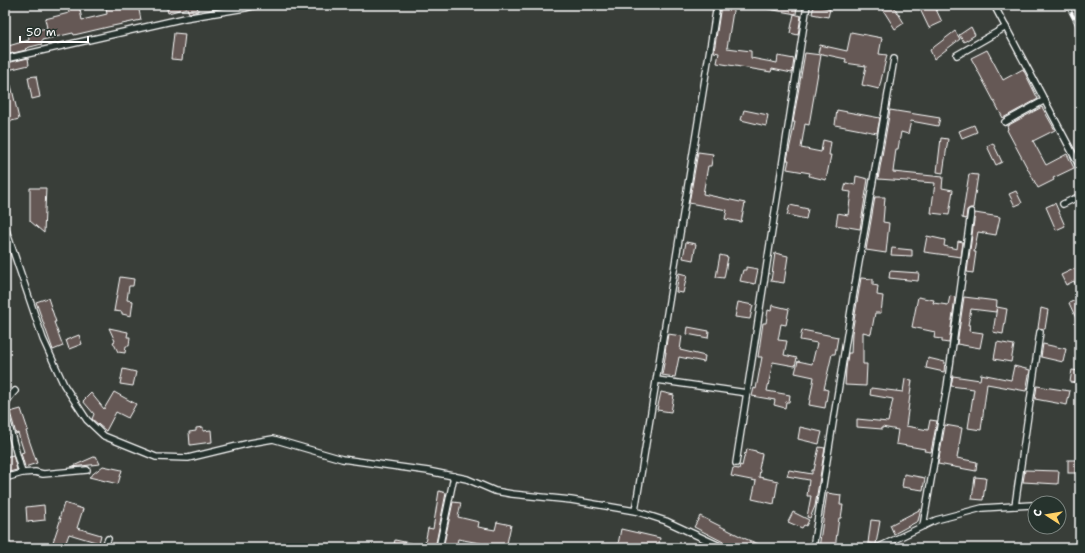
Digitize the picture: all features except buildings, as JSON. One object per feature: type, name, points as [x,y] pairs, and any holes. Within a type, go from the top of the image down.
[{"type":"lane","points":[[5,59],[185,18],[257,5]]},
{"type":"lane","points":[[635,512],[717,5]]},
{"type":"lane","points":[[736,463],[807,5]]},
{"type":"lane","points":[[994,5],[1080,167]]},
{"type":"lane","points":[[957,55],[1006,27]]},
{"type":"lane","points":[[813,548],[854,291],[894,59]]},
{"type":"lane","points":[[1005,122],[1045,100]]},
{"type":"lane","points":[[1063,204],[1080,196]]},
{"type":"lane","points":[[923,526],[947,387],[971,212]]},
{"type":"lane","points":[[5,227],[43,339],[64,385],[88,420],[104,436],[156,457],[188,458],[273,439],[342,459],[428,471],[467,479],[495,491],[571,500],[635,512],[666,521],[724,548]]},
{"type":"lane","points":[[1015,506],[1040,332]]},
{"type":"lane","points":[[657,380],[746,393]]},
{"type":"lane","points":[[15,391],[8,397],[5,412],[22,473]]},
{"type":"lane","points":[[5,478],[22,473],[35,472],[43,474],[86,470]]},
{"type":"lane","points":[[439,548],[454,476]]},
{"type":"lane","points":[[877,548],[936,520],[982,508],[1027,505]]},
{"type":"lane","points":[[104,548],[108,539]]},
{"type":"railway","points":[[1067,5],[1080,30]]}]
